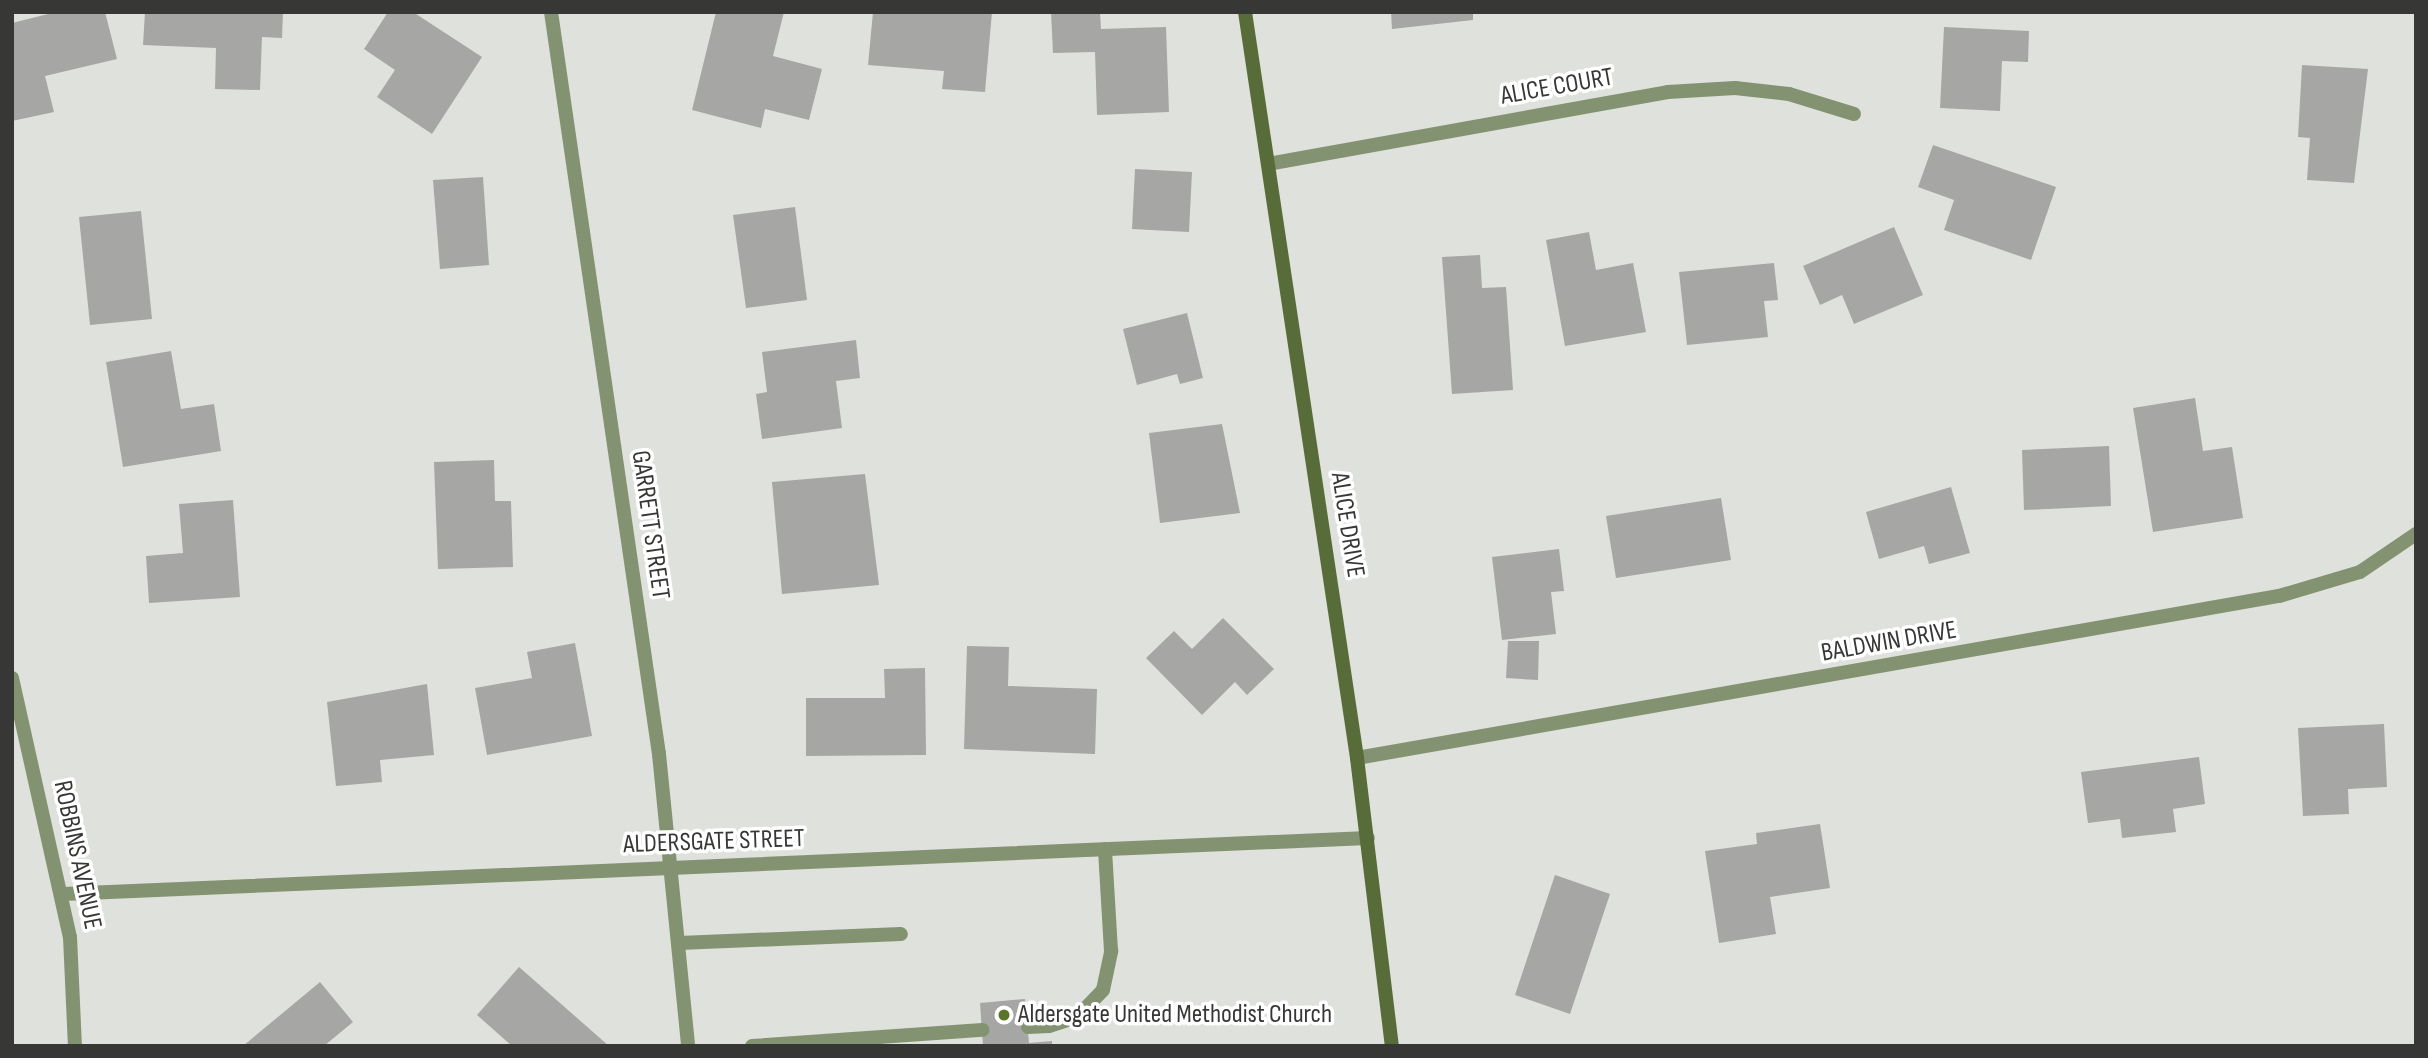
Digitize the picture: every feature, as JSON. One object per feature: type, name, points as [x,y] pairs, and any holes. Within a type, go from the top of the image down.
[{"type":"main road","name":"ALICE DRIVE","points":[[1245,12],[1357,758],[1392,1046]]},
{"type":"street","name":"GARRETT STREET","points":[[551,12],[672,868],[688,1046]]},
{"type":"street","name":"ALICE COURT","points":[[1268,164],[1668,92],[1735,88],[1789,94],[1854,114]]},
{"type":"street","name":"BALDWIN DRIVE","points":[[1357,758],[2279,596],[2360,572],[2416,534]]},
{"type":"street","name":"ROBBINS AVENUE","points":[[12,678],[63,894],[73,973],[75,1046]]},
{"type":"street","name":"ALDERSGATE STREET","points":[[63,894],[1368,838]]},
{"type":"street","points":[[1028,1027],[1049,1027],[1077,1017],[1103,990],[1111,951],[1105,849]]},
{"type":"street","points":[[679,943],[901,934]]},
{"type":"street","points":[[752,1046],[982,1030]]},
{"type":"building","points":[[56,12],[105,12],[117,59],[45,76],[54,112],[12,121],[12,23]]},
{"type":"building","points":[[145,12],[283,12],[282,38],[262,37],[260,90],[215,89],[216,48],[143,45]]},
{"type":"building","points":[[388,12],[413,12],[482,57],[432,134],[377,97],[395,70],[364,49]]},
{"type":"building","points":[[716,12],[784,12],[773,56],[822,69],[809,120],[765,109],[761,128],[692,110]]},
{"type":"building","points":[[873,12],[992,12],[985,92],[942,89],[944,71],[868,65]]},
{"type":"building","points":[[1051,12],[1100,12],[1101,29],[1166,27],[1169,112],[1097,115],[1095,52],[1053,53]]},
{"type":"building","points":[[1391,12],[1473,12],[1473,20],[1392,29]]},
{"type":"building","points":[[1944,27],[2029,31],[2028,62],[2002,61],[2000,111],[1940,108]]},
{"type":"building","points":[[2302,65],[2368,69],[2354,183],[2307,180],[2310,138],[2298,137]]},
{"type":"building","points":[[1933,145],[2056,187],[2031,260],[1944,230],[1954,200],[1918,187]]},
{"type":"building","points":[[1135,169],[1192,172],[1189,232],[1132,229]]},
{"type":"building","points":[[483,177],[489,265],[440,269],[433,180]]},
{"type":"building","points":[[795,207],[807,300],[746,308],[733,215]]},
{"type":"building","points":[[141,211],[152,319],[90,325],[79,217]]},
{"type":"building","points":[[1894,227],[1923,295],[1854,324],[1842,295],[1820,305],[1803,266]]},
{"type":"building","points":[[1589,232],[1596,270],[1633,263],[1646,332],[1565,346],[1546,240]]},
{"type":"building","points":[[1480,255],[1482,288],[1506,287],[1513,390],[1452,394],[1442,257]]},
{"type":"building","points":[[1774,263],[1778,300],[1764,301],[1768,337],[1687,345],[1679,272]]},
{"type":"building","points":[[1187,313],[1203,378],[1180,384],[1177,374],[1137,385],[1123,329]]},
{"type":"building","points":[[856,340],[860,378],[836,381],[842,428],[762,439],[756,394],[767,392],[762,352]]},
{"type":"building","points":[[171,351],[181,409],[214,404],[221,451],[123,467],[106,362]]},
{"type":"building","points":[[2195,398],[2203,451],[2232,447],[2243,518],[2153,532],[2133,408]]},
{"type":"building","points":[[1222,424],[1240,513],[1160,523],[1149,433]]},
{"type":"building","points":[[2109,446],[2111,506],[2024,510],[2022,450]]},
{"type":"building","points":[[494,460],[495,501],[511,501],[513,567],[438,569],[434,462]]},
{"type":"building","points":[[865,474],[879,585],[782,594],[772,482]]},
{"type":"building","points":[[1951,487],[1970,553],[1929,564],[1924,546],[1879,559],[1866,512]]},
{"type":"building","points":[[1721,498],[1731,560],[1616,578],[1606,516]]},
{"type":"building","points":[[233,500],[240,597],[149,603],[146,556],[183,553],[179,504]]},
{"type":"building","points":[[1559,549],[1564,591],[1551,592],[1556,634],[1502,640],[1492,557]]},
{"type":"building","points":[[1223,618],[1274,669],[1247,695],[1235,682],[1202,715],[1146,658],[1174,631],[1192,649]]},
{"type":"building","points":[[1508,641],[1539,641],[1538,680],[1506,678]]},
{"type":"building","points":[[575,643],[592,736],[487,755],[475,688],[532,678],[527,652]]},
{"type":"building","points":[[967,646],[1009,647],[1008,686],[1097,689],[1095,754],[964,749]]},
{"type":"building","points":[[925,668],[926,755],[806,756],[806,698],[885,698],[884,669]]},
{"type":"building","points":[[427,684],[434,755],[380,760],[382,782],[336,786],[327,702]]},
{"type":"building","points":[[2384,724],[2387,787],[2348,789],[2349,814],[2303,816],[2298,728]]},
{"type":"building","points":[[2199,757],[2205,804],[2173,809],[2176,832],[2122,838],[2120,819],[2088,823],[2081,772]]},
{"type":"building","points":[[1820,824],[1830,888],[1770,897],[1776,934],[1719,943],[1705,851],[1757,844],[1756,833]]},
{"type":"building","points":[[1555,875],[1610,894],[1570,1014],[1515,995]]},
{"type":"building","points":[[519,967],[609,1046],[512,1046],[477,1015]]},
{"type":"building","points":[[320,982],[353,1022],[324,1046],[243,1046]]},
{"type":"building","name":"Aldersgate United Methodist Church","points":[[1025,999],[1029,1043],[1052,1041],[1052,1046],[983,1046],[980,1003]]},
{"type":"place","name":"Aldersgate United Methodist Church","points":[[1004,1015]]}]
